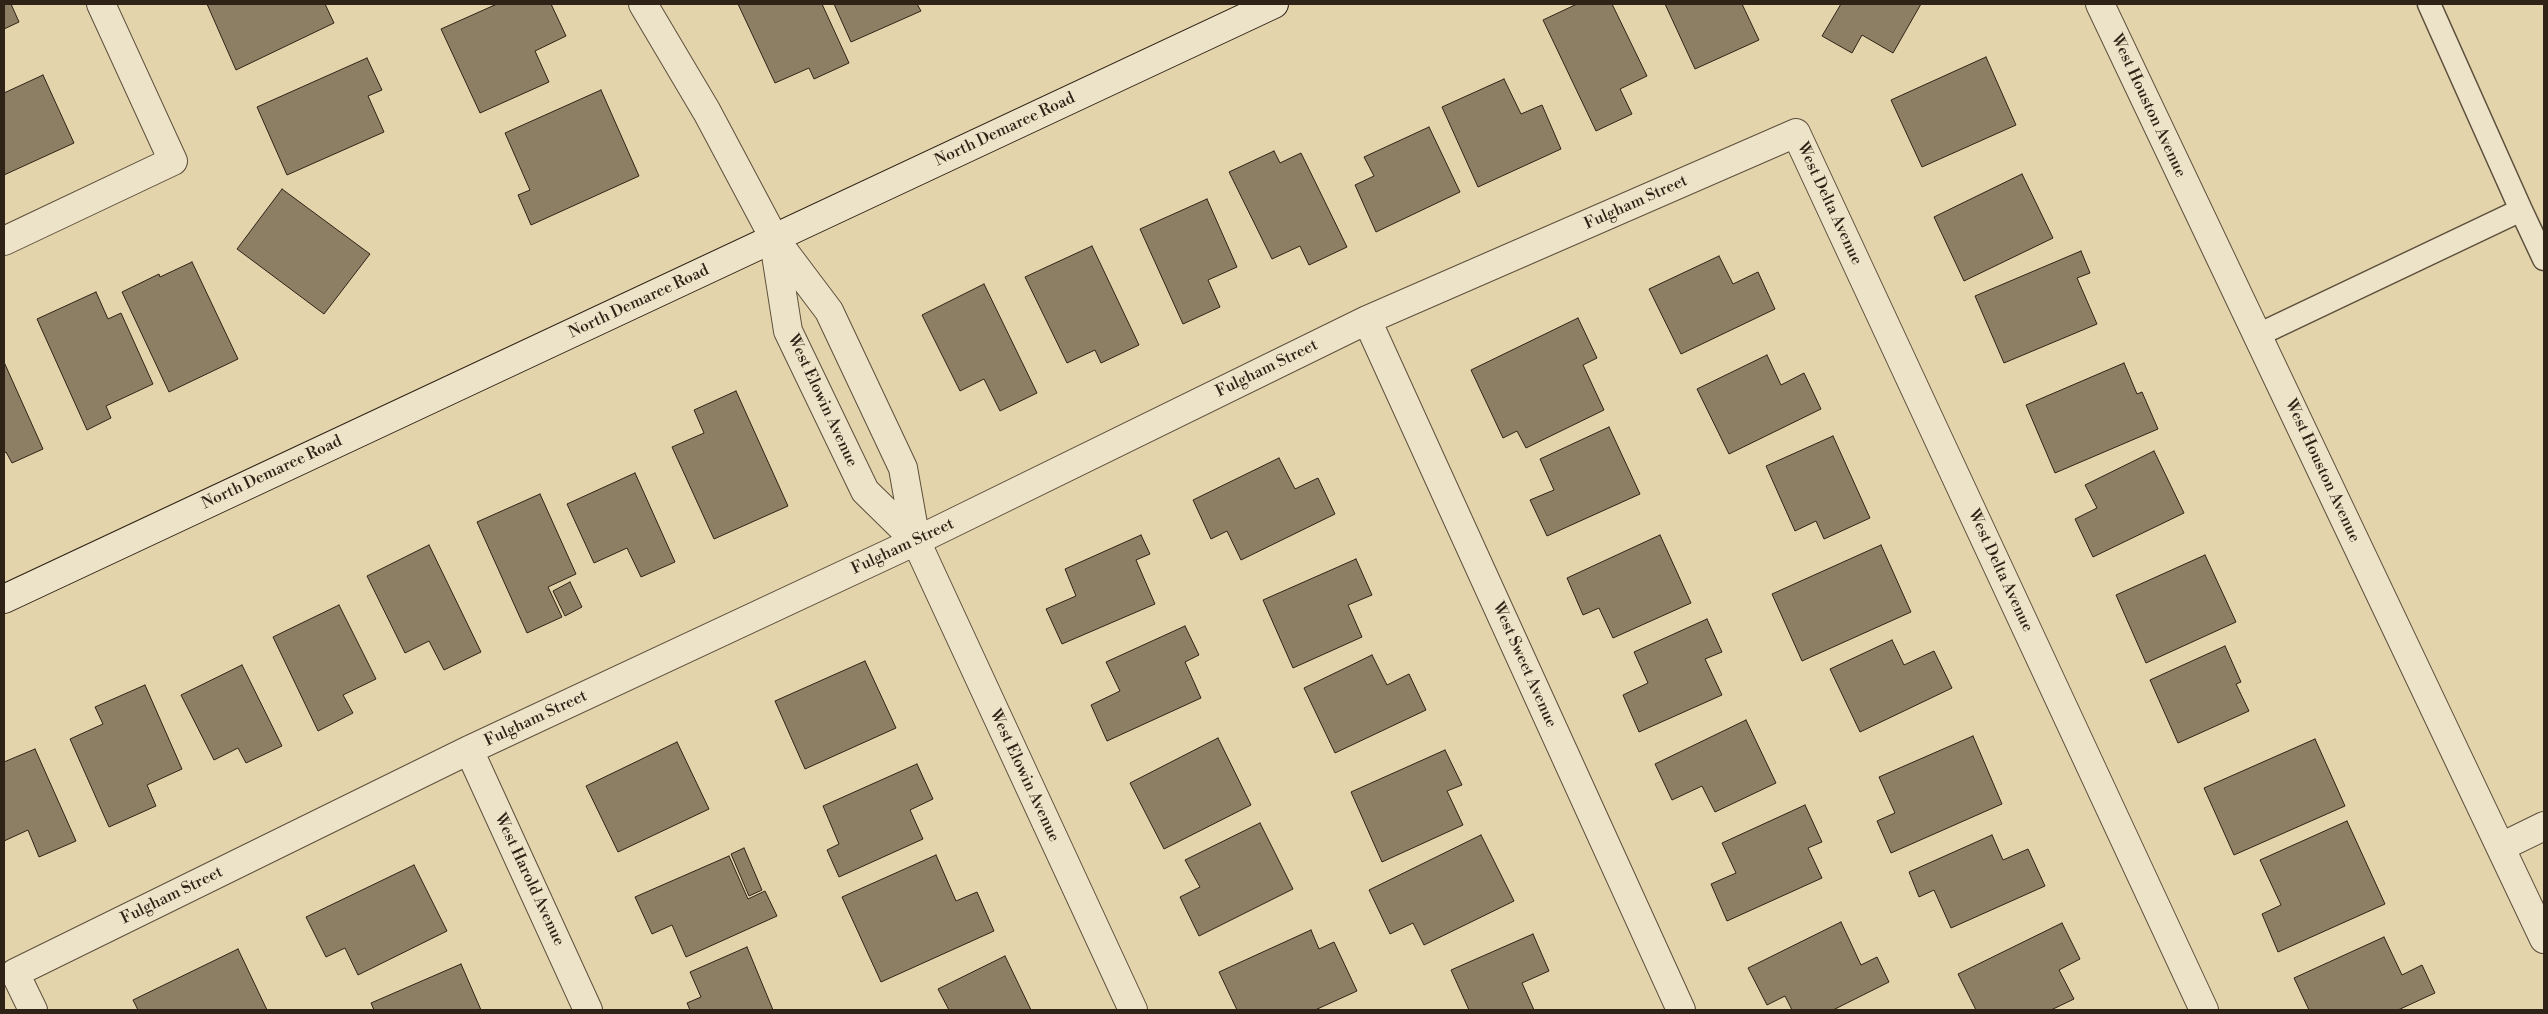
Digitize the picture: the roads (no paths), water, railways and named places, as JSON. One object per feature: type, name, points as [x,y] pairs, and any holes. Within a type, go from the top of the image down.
[{"type":"street","points":[[4,241],[173,160],[101,4]]},
{"type":"street","name":"West Elowin Avenue","points":[[642,4],[712,120],[774,238],[834,320],[903,468],[916,541],[1133,1010]]},
{"type":"street","name":"North Demaree Road","points":[[4,599],[1274,4]]},
{"type":"street","name":"West Houston Avenue","points":[[2100,4],[2544,939]]},
{"type":"street","name":"Fulgham Street","points":[[32,1010],[15,973],[469,750],[916,541],[1367,320],[1796,133]]},
{"type":"street","name":"West Delta Avenue","points":[[1796,133],[2204,1010]]},
{"type":"street","name":"West Elowin Avenue","points":[[774,238],[788,331],[865,491],[916,541]]},
{"type":"street","name":"West Sweet Avenue","points":[[1367,320],[1681,1010]]},
{"type":"street","name":"West Harold Avenue","points":[[469,750],[588,1010]]},
{"type":"street","points":[[2501,847],[2544,826]]},
{"type":"lane","points":[[2429,4],[2544,259]]},
{"type":"lane","points":[[2258,335],[2521,210]]}]
